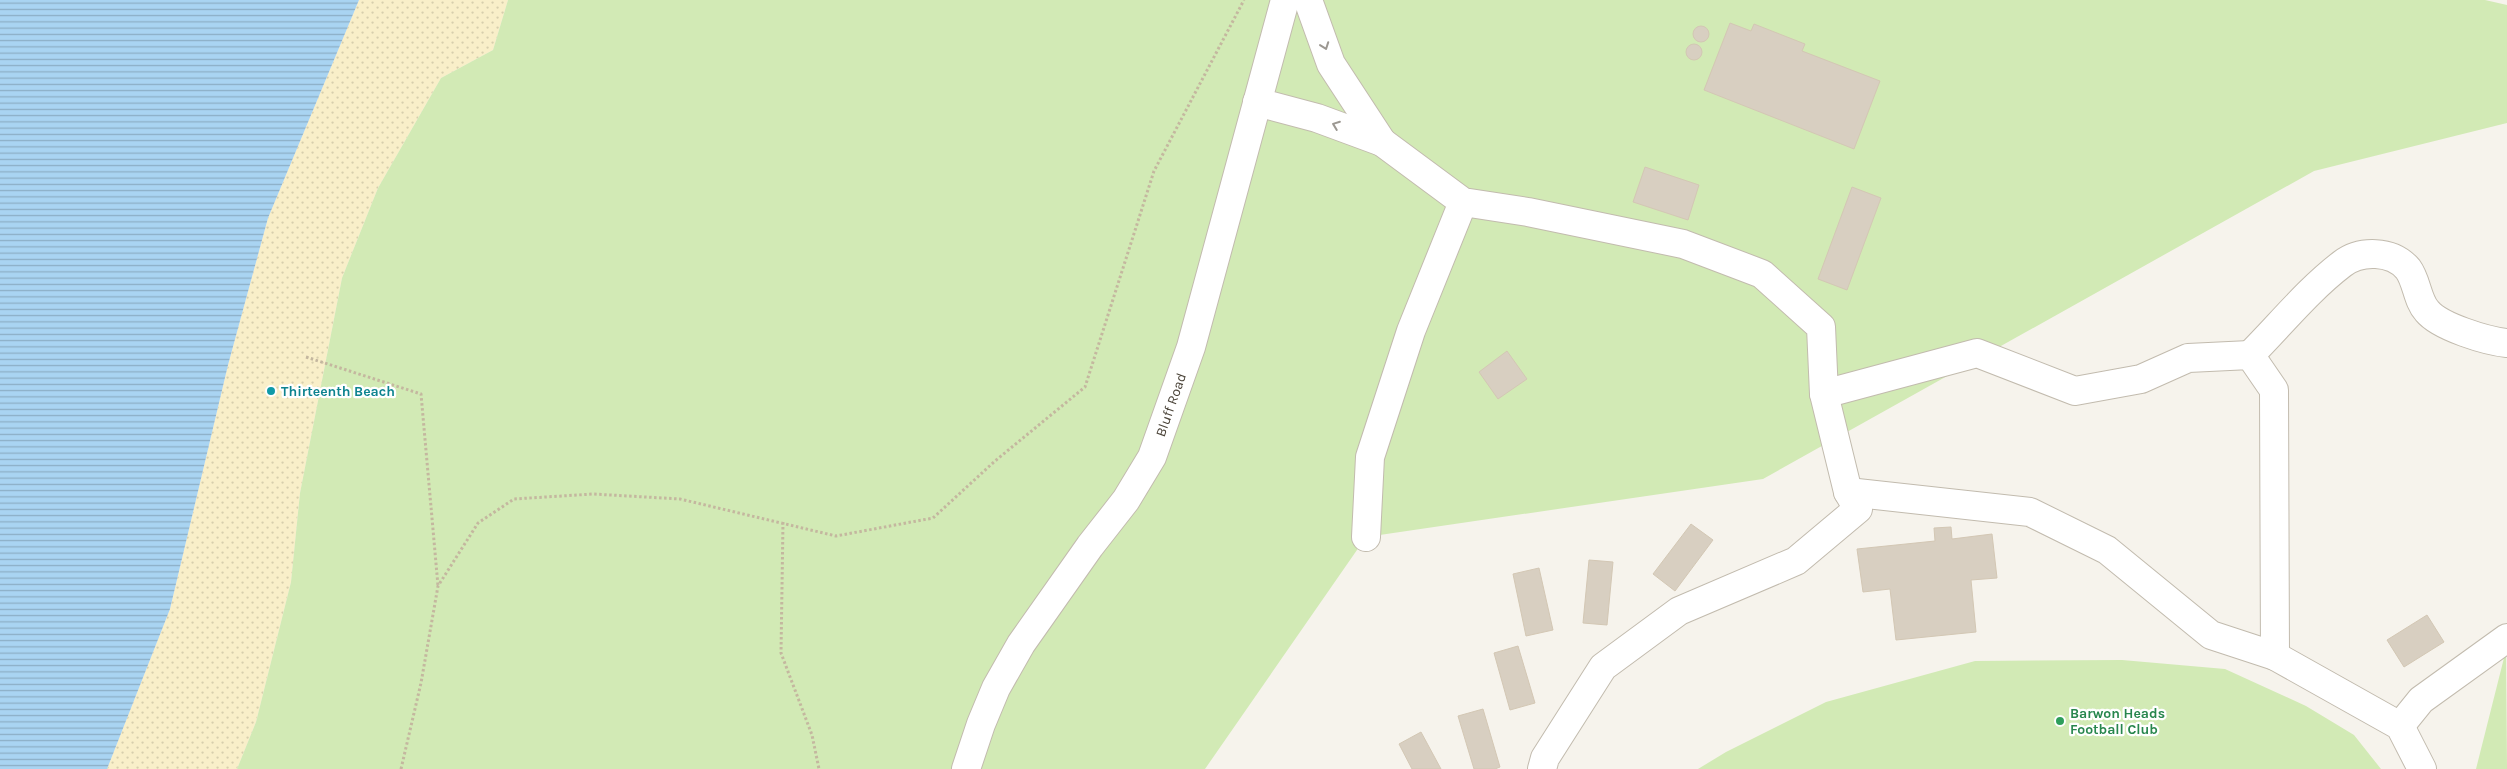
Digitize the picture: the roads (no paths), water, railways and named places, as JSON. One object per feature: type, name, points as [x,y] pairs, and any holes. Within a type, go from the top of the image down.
[{"type":"street","name":"Bluff Road","points":[[966,769],[981,724],[996,688],[1021,644],[1085,553],[1126,500],[1152,457],[1191,347],[1285,0]]},
{"type":"street","points":[[1308,0],[1331,64],[1382,142]]},
{"type":"street","points":[[1257,102],[1317,118],[1382,142],[1463,202],[1528,212],[1683,244],[1762,274],[1821,327],[1824,394],[1848,492],[1858,509],[1796,561],[1679,612],[1603,667],[1545,758],[1542,769]]},
{"type":"street","points":[[1366,537],[1370,457],[1411,331],[1463,202]]},
{"type":"street","points":[[1824,394],[1977,353],[2075,391],[2141,378],[2188,358],[2250,355],[2343,263],[2364,254],[2385,254],[2407,269],[2427,311],[2452,327],[2493,341],[2507,343]]},
{"type":"street","points":[[2250,355],[2274,390],[2275,656]]},
{"type":"street","points":[[1848,492],[2030,512],[2107,550],[2210,635],[2275,656],[2400,726],[2422,769]]},
{"type":"street","points":[[2400,726],[2421,700],[2507,638]]},
{"type":"water","points":[[0,0],[359,0],[268,218],[228,365],[170,609],[107,769],[0,769]]},
{"type":"place","name":"Thirteenth Beach","points":[[271,391]]},
{"type":"place","name":"Barwon Heads Football Club","points":[[2060,721]]}]
